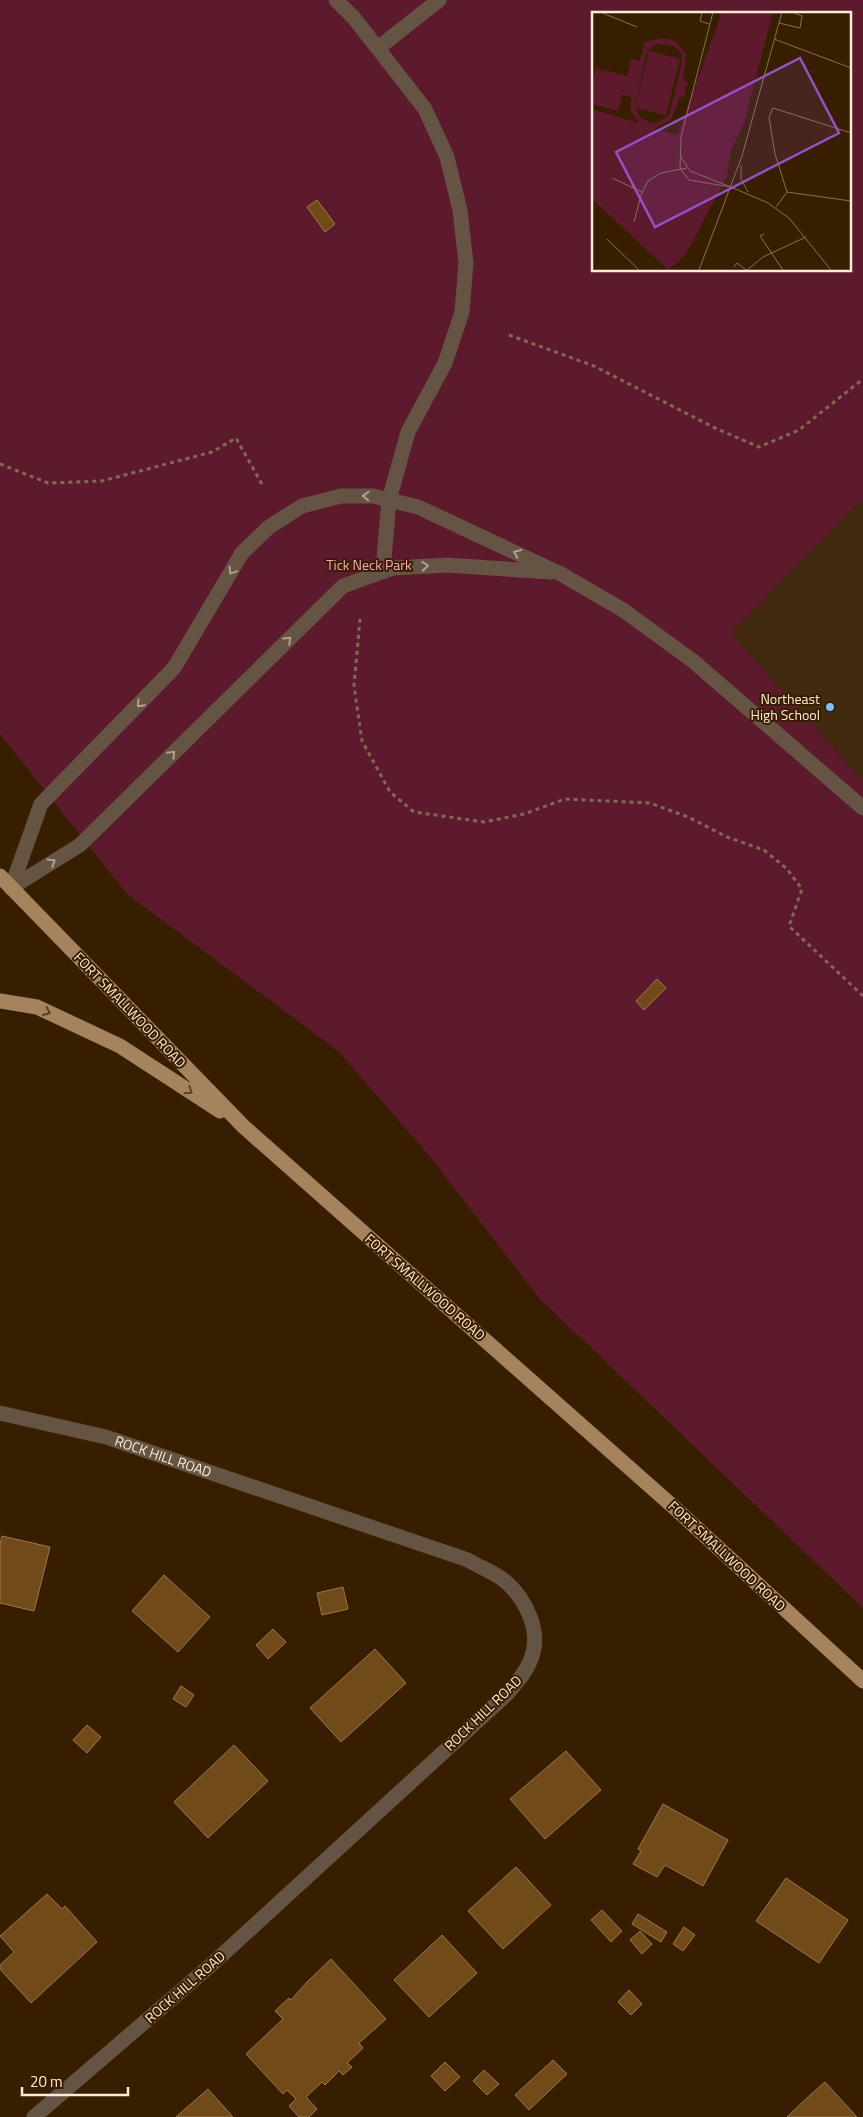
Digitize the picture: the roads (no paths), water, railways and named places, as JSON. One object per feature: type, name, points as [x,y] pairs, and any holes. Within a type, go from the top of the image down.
[{"type":"main road","name":"FORT SMALLWOOD ROAD","points":[[0,876],[5,893],[244,1127],[677,1510],[863,1682]]},
{"type":"main road","points":[[0,1001],[37,1007],[120,1046],[244,1127]]},
{"type":"street","points":[[336,0],[354,18],[424,110],[447,157],[460,210],[466,263],[459,321],[445,362],[408,432],[389,500],[383,571]]},
{"type":"street","points":[[378,48],[439,0]]},
{"type":"street","points":[[5,893],[41,804],[174,668],[242,553],[269,527],[302,506],[342,496],[373,496],[418,508],[561,574],[624,610],[693,661],[863,808]]},
{"type":"street","points":[[5,893],[80,845],[342,586],[393,568],[447,564],[561,574]]},
{"type":"street","name":"ROCK HILL ROAD","points":[[0,1413],[106,1437],[468,1560],[504,1580],[523,1601],[535,1630],[532,1658],[523,1675],[507,1694],[211,1965],[34,2117]]},
{"type":"place","name":"Northeast High School","points":[[830,707]]},
{"type":"park label","name":"Tick Neck Park","points":[[369,565]]}]
